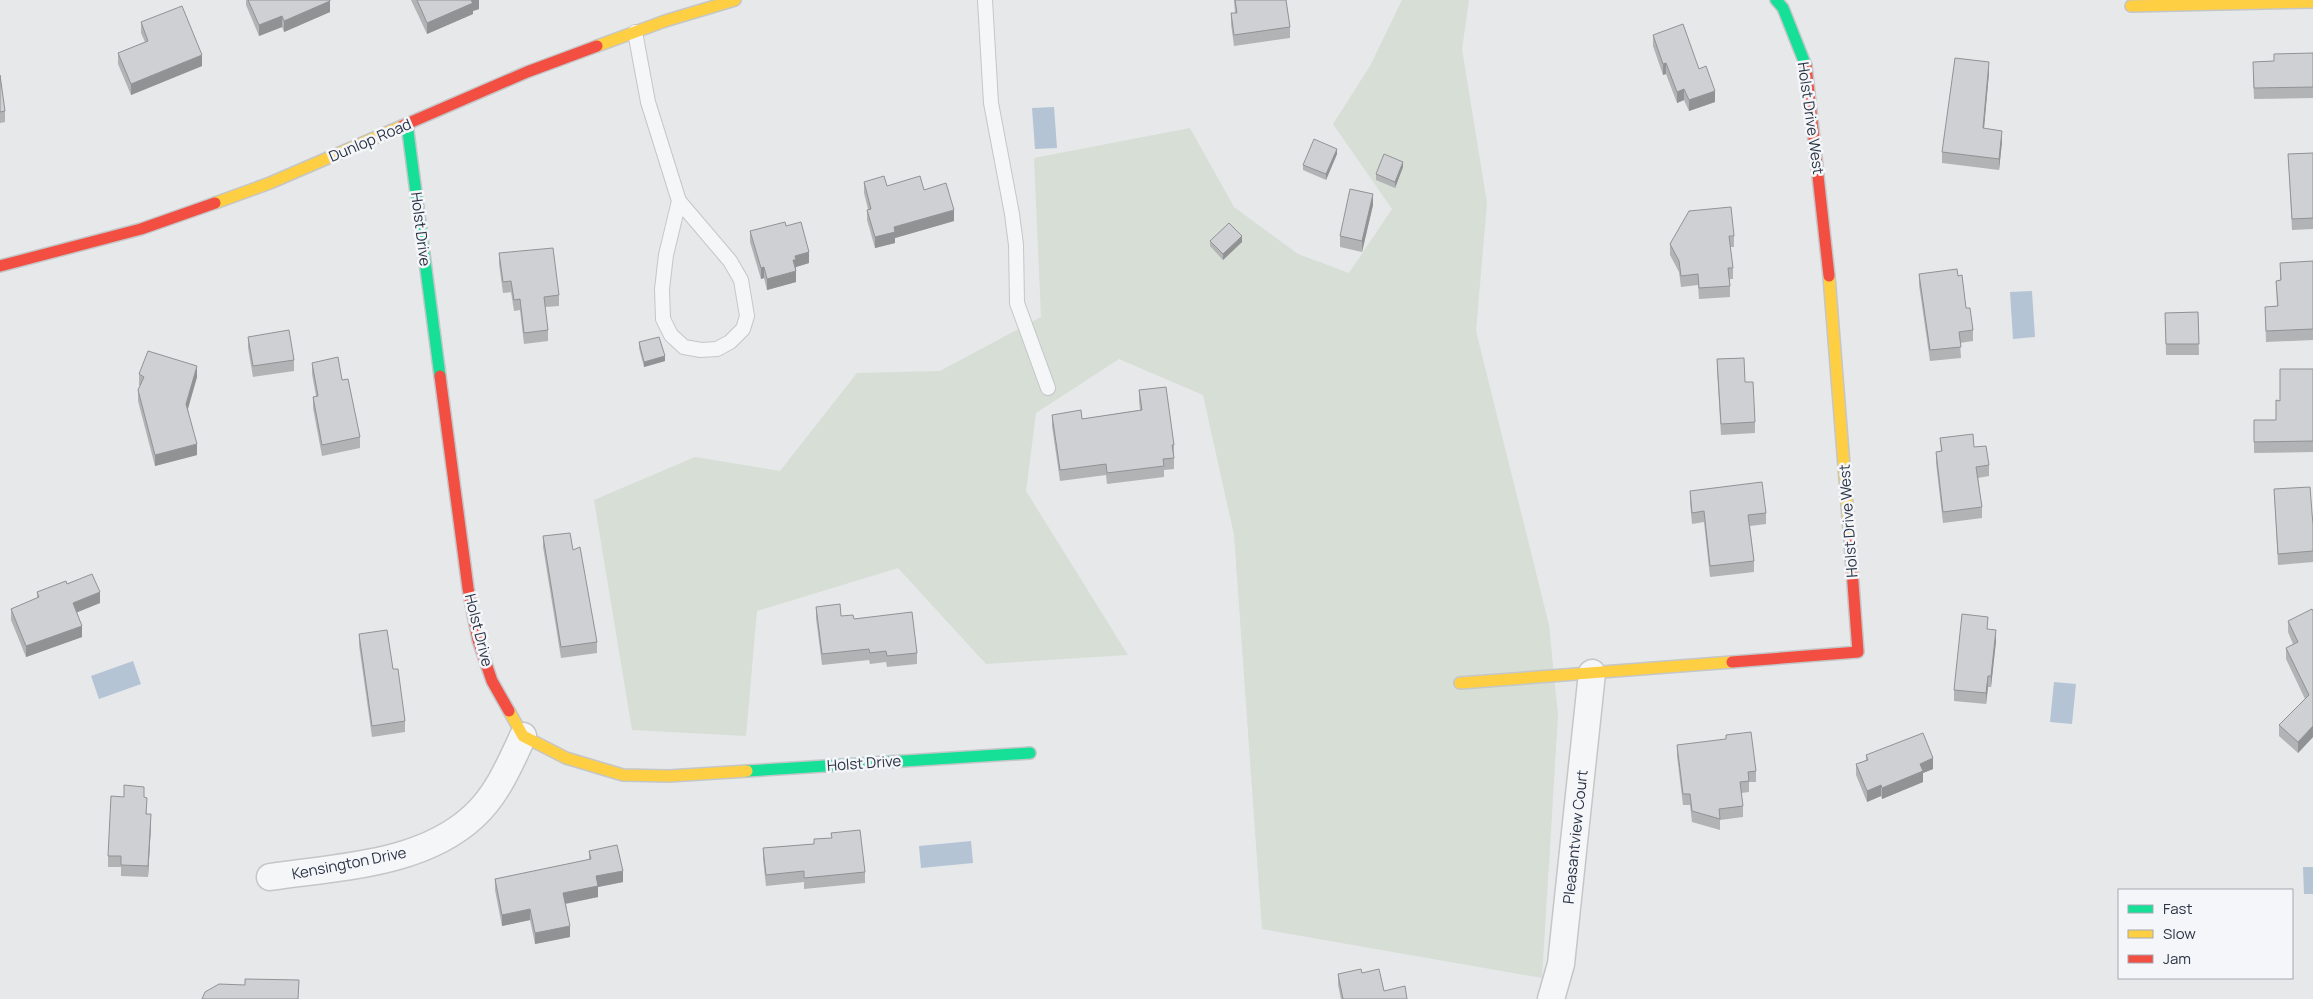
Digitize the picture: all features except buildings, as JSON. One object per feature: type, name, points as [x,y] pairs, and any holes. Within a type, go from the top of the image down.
[{"type":"street","name":"Dunlop Road","points":[[0,266],[141,229],[270,183],[527,72],[635,32],[735,0]]},
{"type":"street","name":"Holst Drive West","points":[[1460,683],[1858,652],[1826,237],[1806,63],[1782,8],[1776,0]]},
{"type":"street","points":[[2131,6],[2313,2]]},
{"type":"street","name":"Holst Drive","points":[[407,124],[470,597],[478,640],[492,681],[523,736],[566,758],[622,775],[669,776],[1030,753]]},
{"type":"street","name":"Pleasantview Court","points":[[1551,999],[1561,964],[1592,673]]},
{"type":"street","name":"Kensington Drive","points":[[270,877],[397,857],[444,839],[475,816],[503,778],[523,736]]},
{"type":"lane","points":[[985,0],[991,103],[1016,245],[1017,302],[1048,388]]},
{"type":"lane","points":[[635,32],[648,102],[678,201],[730,261],[740,280],[746,316],[742,329],[730,342],[718,349],[700,350],[684,347],[671,335],[663,319],[662,289],[666,255],[678,201]]},
{"type":"shaded area","points":[[1402,0],[1469,0],[1462,49],[1487,203],[1476,331],[1549,625],[1558,716],[1542,978],[1262,929],[1234,535],[1203,395],[1119,359],[1036,413],[1026,491],[1128,655],[986,664],[898,568],[757,611],[746,736],[632,730],[594,500],[695,457],[780,471],[857,373],[940,371],[1041,317],[1034,158],[1190,128],[1234,207],[1298,254],[1349,273],[1392,209],[1333,124],[1370,66]]},
{"type":"water","points":[[1054,107],[1057,148],[1035,149],[1032,108]]},
{"type":"water","points":[[2032,291],[2035,337],[2013,339],[2010,292]]},
{"type":"water","points":[[133,661],[141,684],[99,699],[91,676]]},
{"type":"water","points":[[2054,682],[2076,684],[2072,724],[2050,722]]},
{"type":"water","points":[[971,841],[973,863],[921,868],[919,846]]},
{"type":"water","points":[[2303,867],[2313,867],[2313,894],[2304,894]]},
{"type":"traffic: fast","points":[[1776,0],[1783,8],[1806,66]]},
{"type":"traffic: fast","points":[[407,124],[440,376]]},
{"type":"traffic: fast","points":[[747,771],[1030,753]]},
{"type":"traffic: slow","points":[[597,46],[665,21],[735,0]]},
{"type":"traffic: slow","points":[[2131,6],[2313,2]]},
{"type":"traffic: slow","points":[[215,203],[270,183],[402,126]]},
{"type":"traffic: slow","points":[[1829,276],[1850,542]]},
{"type":"traffic: slow","points":[[1460,683],[1732,662]]},
{"type":"traffic: slow","points":[[509,711],[523,736],[566,758],[623,775],[669,776],[747,771]]},
{"type":"traffic: jam","points":[[402,126],[527,72],[597,46]]},
{"type":"traffic: jam","points":[[1806,66],[1829,276]]},
{"type":"traffic: jam","points":[[0,266],[141,229],[215,203]]},
{"type":"traffic: jam","points":[[440,376],[468,588],[478,640],[492,681],[509,711]]},
{"type":"traffic: jam","points":[[1732,662],[1858,652],[1850,542]]}]
